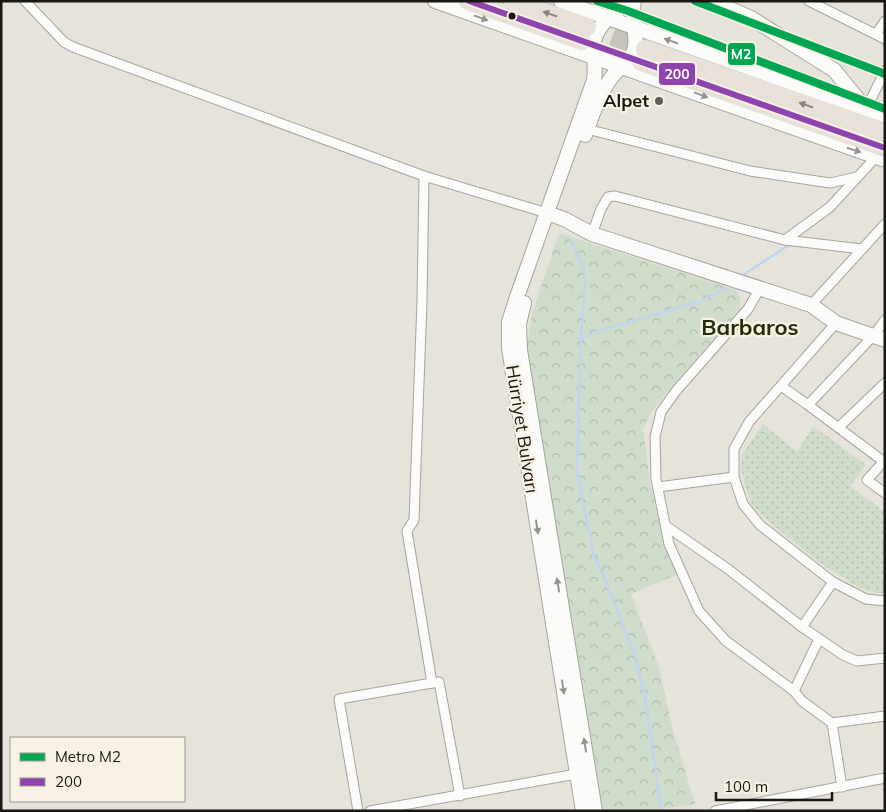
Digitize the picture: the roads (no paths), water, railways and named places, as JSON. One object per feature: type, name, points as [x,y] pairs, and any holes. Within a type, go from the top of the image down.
[{"type":"highway","points":[[468,1],[584,34],[512,1]]},
{"type":"highway","points":[[882,155],[643,56],[885,132]]},
{"type":"main road","points":[[435,1],[594,58],[882,155]]},
{"type":"main road","points":[[561,1],[885,116]]},
{"type":"main road","name":"Hürriyet Bulvarı","points":[[583,811],[583,772],[520,350],[519,324],[526,296],[592,86],[596,69],[592,48],[595,35],[608,18],[618,10],[623,1]]},
{"type":"main road","name":"Hürriyet Bulvarı","points":[[552,215],[604,89],[612,76],[622,67],[634,51],[636,40],[632,13],[634,1]]},
{"type":"main road","points":[[712,1],[751,18],[834,70],[866,109]]},
{"type":"main road","points":[[552,215],[592,234],[811,305],[836,322],[879,338]]},
{"type":"main road","name":"Hürriyet Bulvarı","points":[[583,772],[595,811]]},
{"type":"street","points":[[24,1],[64,42],[73,47],[424,176],[552,215]]},
{"type":"street","points":[[809,1],[823,4],[885,39]]},
{"type":"street","points":[[876,34],[885,21]]},
{"type":"street","points":[[866,109],[885,71]]},
{"type":"street","points":[[587,129],[750,171],[830,183],[857,177]]},
{"type":"street","points":[[785,240],[830,207],[857,177],[882,155]]},
{"type":"street","points":[[424,176],[422,301],[414,520],[407,531],[432,683]]},
{"type":"street","points":[[592,234],[604,202],[608,197],[615,196],[785,240],[862,249]]},
{"type":"street","points":[[811,305],[885,224]]},
{"type":"street","points":[[760,288],[748,309],[676,390],[661,412],[655,437],[656,479],[669,544],[699,611],[726,641],[794,691],[802,701],[832,723],[885,716]]},
{"type":"street","points":[[808,405],[879,338],[885,320]]},
{"type":"street","points":[[836,322],[749,422],[734,449],[734,477],[743,504],[760,525],[833,582],[866,599],[885,601]]},
{"type":"street","points":[[839,427],[885,383]]},
{"type":"street","points":[[781,386],[884,461],[868,480],[885,493]]},
{"type":"street","points":[[658,487],[734,477]]},
{"type":"street","points":[[666,526],[728,568],[802,627],[843,655],[857,661],[885,658]]},
{"type":"street","points":[[802,627],[833,582]]},
{"type":"street","points":[[794,691],[819,639]]},
{"type":"street","points":[[358,811],[339,700],[432,683],[439,682],[460,796]]},
{"type":"street","points":[[832,723],[842,787]]},
{"type":"street","points":[[370,811],[583,772]]},
{"type":"street","points":[[715,811],[885,778]]},
{"type":"waterway","points":[[571,241],[584,270],[585,287],[581,333],[577,473],[594,556],[635,655],[646,703],[661,809]]},
{"type":"waterway","points":[[743,275],[789,245]]},
{"type":"waterway","points":[[581,340],[594,332],[698,302],[725,288]]},
{"type":"tunnel","points":[[587,27],[645,49]]},
{"type":"tunnel","points":[[582,41],[641,62]]},
{"type":"metro line","name":"M2","points":[[597,1],[628,11],[885,109]]},
{"type":"metro line","name":"M2","points":[[695,1],[885,74]]},
{"type":"place","name":"Alpet","points":[[659,101]]},
{"type":"district","name":"Barbaros","points":[[750,327]]}]
